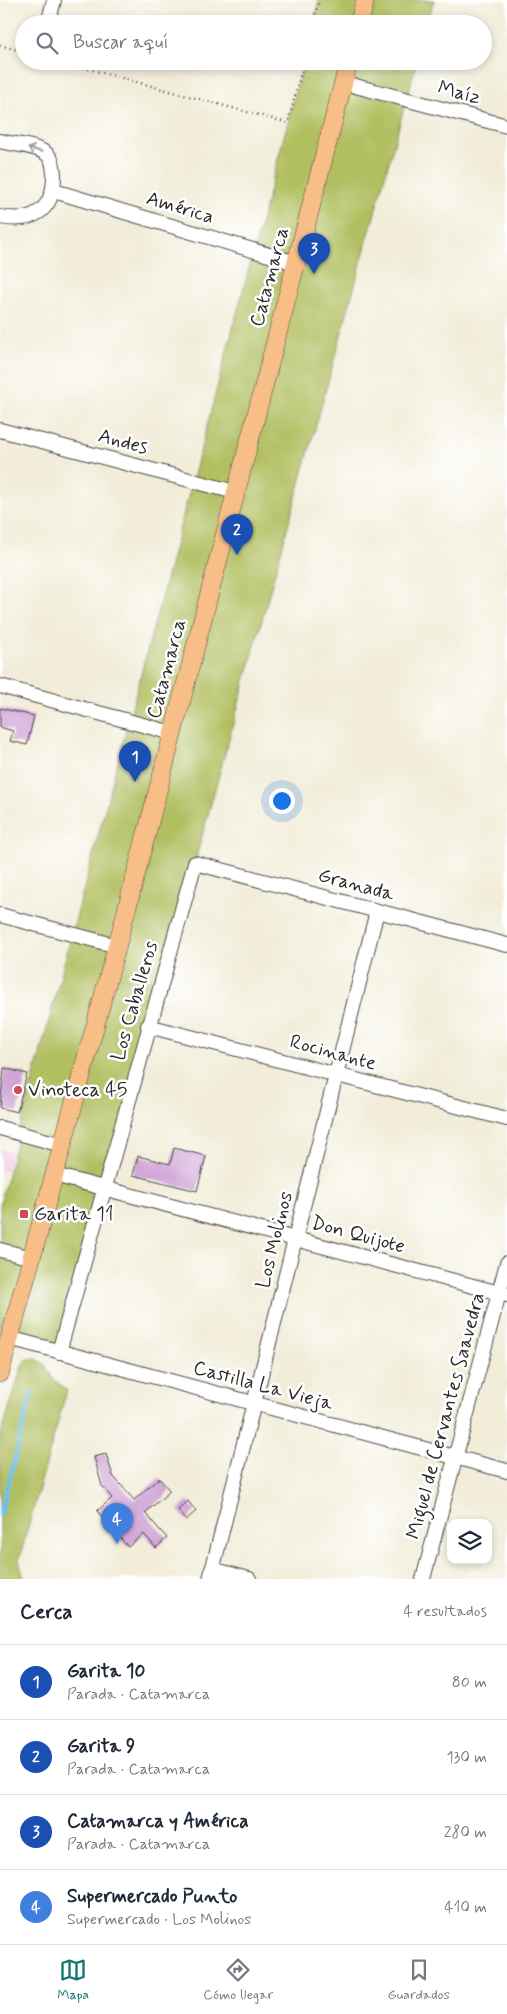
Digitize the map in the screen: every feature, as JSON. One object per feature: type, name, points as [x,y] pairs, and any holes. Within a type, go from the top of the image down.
[{"type":"main road","points":[[361,15],[365,0]]},
{"type":"main road","name":"Catamarca","points":[[0,1373],[117,946],[347,70]]},
{"type":"street","points":[[50,15],[54,0]]},
{"type":"street","name":"Maíz","points":[[344,83],[507,126]]},
{"type":"street","points":[[0,141],[38,149],[49,156],[54,170],[54,191],[43,210],[34,216],[18,219],[0,217]]},
{"type":"street","name":"América","points":[[54,191],[296,263]]},
{"type":"street","name":"Andes","points":[[0,430],[235,492]]},
{"type":"street","points":[[0,686],[172,733]]},
{"type":"street","name":"Granada","points":[[196,863],[507,945]]},
{"type":"street","name":"Los Caballeros","points":[[59,1352],[148,1026],[196,863]]},
{"type":"street","name":"Los Molinos","points":[[211,1574],[377,911]]},
{"type":"street","points":[[0,915],[117,946]]},
{"type":"street","name":"Rocinante","points":[[148,1026],[507,1119]]},
{"type":"street","points":[[0,1128],[62,1145]]},
{"type":"street","name":"Don Quijote","points":[[54,1175],[503,1294]]},
{"type":"street","points":[[0,1250],[32,1258]]},
{"type":"street","name":"Miguel de Cervantes Saavedra","points":[[423,1579],[455,1457],[503,1294],[507,1263]]},
{"type":"street","name":"Castilla La Vieja","points":[[9,1338],[507,1471]]},
{"type":"street","points":[[211,1574],[250,1579]]},
{"type":"path","points":[[316,15],[320,0]]},
{"type":"path","points":[[0,45],[15,49]]},
{"type":"path","points":[[93,70],[288,122],[302,70]]},
{"type":"shaded area","points":[[0,1149],[13,1152],[7,1172],[0,1170]]},
{"type":"green space","points":[[319,0],[434,0],[430,15],[315,15]]},
{"type":"green space","points":[[302,70],[415,70],[59,1352],[9,1338],[0,1373],[0,1204]]},
{"type":"green space","points":[[35,1358],[45,1365],[53,1379],[67,1390],[19,1560],[24,1579],[0,1579],[0,1438],[23,1363],[28,1359]]},
{"type":"building","points":[[0,708],[34,716],[27,745],[10,741],[13,731],[0,727]]},
{"type":"building","points":[[4,1068],[27,1074],[17,1112],[0,1108]]},
{"type":"building","points":[[174,1148],[206,1156],[197,1191],[133,1175],[138,1156],[170,1164]]},
{"type":"building","points":[[106,1454],[113,1476],[134,1500],[159,1478],[170,1491],[145,1513],[167,1538],[156,1548],[144,1534],[128,1547],[97,1511],[112,1498],[102,1486],[94,1457]]},
{"type":"building","points":[[188,1501],[196,1511],[186,1520],[178,1510]]},
{"type":"waterway","points":[[0,1515],[32,1392]]},
{"type":"place","name":"Catamarca y América","points":[[314,274]]},
{"type":"place","name":"Garita 9","points":[[237,555]]},
{"type":"place","name":"Garita 10","points":[[135,782]]},
{"type":"place","name":"Vinoteca 45","points":[[18,1090]]},
{"type":"place","name":"Garita 11","points":[[24,1214]]},
{"type":"place","name":"Supermercado Punto","points":[[117,1544]]}]
